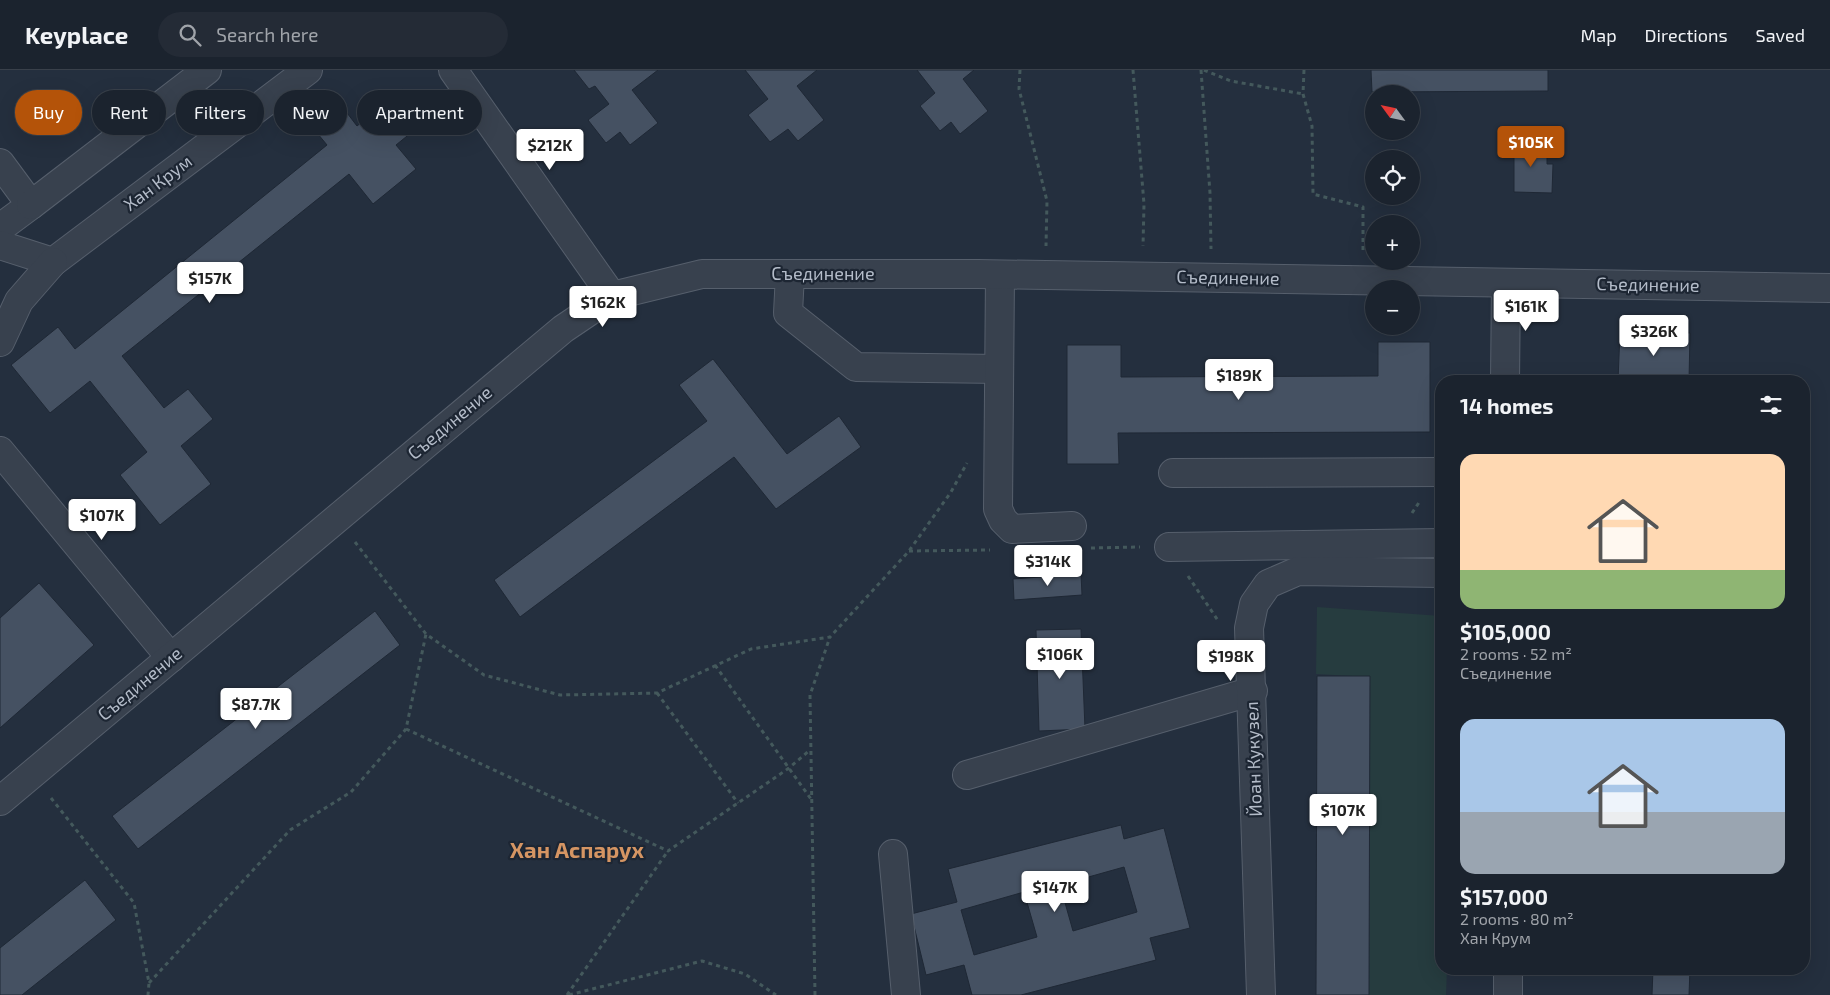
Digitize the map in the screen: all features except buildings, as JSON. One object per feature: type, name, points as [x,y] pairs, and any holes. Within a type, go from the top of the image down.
[{"type":"street","points":[[0,228],[207,70]]},
{"type":"street","name":"Хан Крум","points":[[0,342],[19,301],[53,262],[308,70]]},
{"type":"street","points":[[453,70],[612,296]]},
{"type":"street","points":[[0,163],[31,205]]},
{"type":"street","points":[[0,245],[53,262]]},
{"type":"street","name":"Съединение","points":[[0,801],[562,329],[612,296],[702,274],[1000,275],[1830,288]]},
{"type":"street","points":[[790,274],[788,313],[856,367],[999,369]]},
{"type":"street","points":[[1000,275],[998,509],[1003,520],[1012,529],[1072,526]]},
{"type":"street","points":[[1505,375],[1506,283]]},
{"type":"street","points":[[0,451],[171,658]]},
{"type":"street","points":[[1173,473],[1435,472]]},
{"type":"street","points":[[1169,547],[1435,543]]},
{"type":"street","name":"Йоан Кукузел","points":[[1261,995],[1253,691],[1249,628],[1254,604],[1268,584],[1298,571],[1435,573]]},
{"type":"street","points":[[966,775],[1253,691]]},
{"type":"street","points":[[894,854],[906,995]]},
{"type":"street","points":[[1508,975],[1508,995]]},
{"type":"path","points":[[1133,70],[1144,204],[1142,277]]},
{"type":"path","points":[[1212,278],[1210,194],[1202,70],[1231,81],[1302,94]]},
{"type":"path","points":[[1304,70],[1302,94],[1312,126],[1313,194],[1363,207],[1363,281]]},
{"type":"path","points":[[1020,72],[1018,89],[1046,201],[1046,276]]},
{"type":"path","points":[[815,995],[810,695],[830,637],[909,552],[951,492],[971,457]]},
{"type":"path","points":[[1393,543],[1435,480]]},
{"type":"path","points":[[336,518],[426,634],[484,675],[560,694],[657,693],[751,649],[830,637]]},
{"type":"path","points":[[1169,547],[1220,624],[1249,628]]},
{"type":"path","points":[[149,983],[290,830],[351,792],[406,729],[426,634]]},
{"type":"path","points":[[715,665],[811,800]]},
{"type":"path","points":[[657,693],[738,803]]},
{"type":"path","points":[[406,729],[668,851]]},
{"type":"path","points":[[568,995],[668,851],[789,768],[810,750]]},
{"type":"path","points":[[32,774],[134,904],[149,983],[148,995]]},
{"type":"path","points":[[568,995],[702,961],[745,974],[776,995]]},
{"type":"green space","points":[[1317,607],[1435,616],[1435,975],[1447,975],[1446,995],[1369,995],[1370,677],[1316,674]]},
{"type":"district","name":"Хан Аспарух","points":[[577,850]]}]
